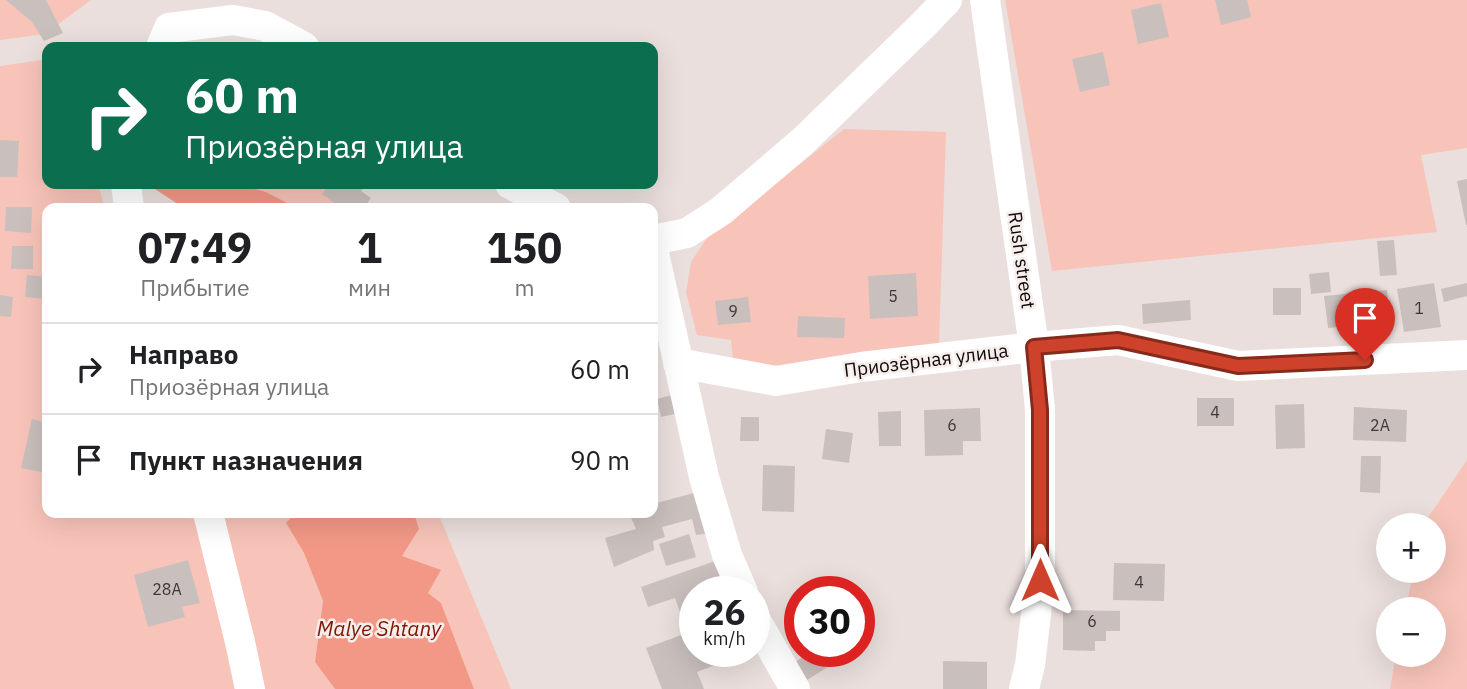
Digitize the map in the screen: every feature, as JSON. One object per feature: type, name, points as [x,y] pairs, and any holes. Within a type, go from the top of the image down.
[{"type":"street","points":[[658,239],[687,233],[721,211],[802,142],[947,0]]},
{"type":"street","name":"Rush street","points":[[985,0],[1034,347],[1040,410],[1040,580],[1030,665],[1024,689]]},
{"type":"street","points":[[165,37],[233,20],[265,26],[295,42]]},
{"type":"street","points":[[520,189],[546,203]]},
{"type":"street","points":[[658,272],[704,477],[727,555],[736,576]]},
{"type":"street","name":"Приозёрная улица","points":[[678,363],[776,381],[862,367],[1118,340],[1238,366],[1467,355]]},
{"type":"street","points":[[209,518],[250,689]]},
{"type":"street","points":[[770,646],[794,689]]},
{"type":"shaded area","points":[[0,0],[91,0],[45,34],[0,40]]},
{"type":"shaded area","points":[[1005,0],[1467,0],[1467,148],[1421,155],[1437,232],[1052,271]]},
{"type":"shaded area","points":[[42,60],[42,189],[99,189],[104,203],[42,203],[42,518],[290,518],[286,523],[304,553],[323,601],[315,662],[335,689],[0,689],[0,66]]},
{"type":"shaded area","points":[[844,129],[946,132],[939,343],[777,367],[733,361],[731,340],[697,335],[686,293],[691,262],[707,238]]},
{"type":"shaded area","points":[[256,189],[325,189],[342,199],[343,203],[287,203]]},
{"type":"shaded area","points":[[1467,460],[1467,689],[1390,689],[1394,667],[1446,667],[1446,597],[1408,597],[1411,583],[1446,583],[1446,513],[1431,513]]},
{"type":"shaded area","points":[[416,518],[440,518],[511,689],[474,689],[441,603],[428,593],[402,556],[419,529]]},
{"type":"water","points":[[155,189],[256,189],[287,203],[176,203]]},
{"type":"water","name":"Malye Shtany","points":[[290,518],[416,518],[419,529],[402,556],[441,570],[428,593],[441,603],[474,689],[335,689],[315,662],[323,601],[304,553],[286,523]]},
{"type":"building","points":[[6,0],[46,0],[63,33],[44,41],[32,22]]},
{"type":"building","points":[[1215,0],[1247,0],[1251,17],[1221,25]]},
{"type":"building","points":[[1161,3],[1169,37],[1138,44],[1131,10]]},
{"type":"building","points":[[1103,52],[1110,85],[1080,92],[1072,59]]},
{"type":"building","points":[[0,140],[19,141],[17,177],[0,177]]},
{"type":"building","points":[[1467,179],[1467,225],[1466,225],[1457,181]]},
{"type":"building","points":[[326,189],[362,189],[361,191],[371,198],[368,203],[335,203],[322,194]]},
{"type":"building","points":[[6,207],[32,207],[31,233],[5,231]]},
{"type":"building","points":[[1394,240],[1397,275],[1380,276],[1377,241]]},
{"type":"building","points":[[12,246],[33,246],[33,269],[11,269]]},
{"type":"building","points":[[1329,272],[1331,292],[1311,294],[1309,274]]},
{"type":"building","points":[[916,273],[918,316],[870,319],[868,276]]},
{"type":"building","points":[[27,275],[42,276],[42,299],[25,297]]},
{"type":"building","points":[[1434,283],[1441,327],[1404,332],[1397,289]]},
{"type":"building","points":[[1467,283],[1467,296],[1444,302],[1441,289]]},
{"type":"building","points":[[1273,288],[1301,288],[1301,315],[1273,315]]},
{"type":"building","points":[[1387,290],[1390,322],[1328,328],[1324,296]]},
{"type":"building","points":[[0,295],[13,297],[11,317],[0,316]]},
{"type":"building","points":[[748,297],[751,322],[718,325],[715,301]]},
{"type":"building","points":[[1190,300],[1191,320],[1143,324],[1142,304]]},
{"type":"building","points":[[798,316],[845,318],[844,338],[797,337]]},
{"type":"building","points":[[680,393],[684,412],[661,417],[658,399]]},
{"type":"building","points":[[1197,398],[1234,398],[1234,426],[1197,426]]},
{"type":"building","points":[[1304,404],[1305,448],[1276,449],[1275,405]]},
{"type":"building","points":[[1354,407],[1407,410],[1406,442],[1353,440]]},
{"type":"building","points":[[980,408],[981,441],[963,441],[963,455],[925,456],[924,410]]},
{"type":"building","points":[[901,411],[901,446],[879,446],[878,412]]},
{"type":"building","points":[[741,417],[759,417],[759,441],[740,441]]},
{"type":"building","points":[[32,419],[42,422],[42,472],[21,468]]},
{"type":"building","points":[[826,429],[853,433],[849,463],[822,459]]},
{"type":"building","points":[[1361,456],[1381,456],[1380,493],[1360,492]]},
{"type":"building","points":[[763,465],[795,466],[794,512],[762,511]]},
{"type":"building","points":[[701,491],[713,533],[696,535],[692,519],[662,527],[665,537],[653,541],[654,550],[614,567],[605,538],[636,529],[631,518],[658,518],[658,503]]},
{"type":"building","points":[[689,534],[696,557],[666,566],[659,544]]},
{"type":"building","points":[[188,560],[200,603],[182,607],[185,617],[148,627],[134,575]]},
{"type":"building","points":[[718,560],[724,576],[679,576],[679,609],[675,598],[648,607],[641,587]]},
{"type":"building","points":[[1114,563],[1165,564],[1164,601],[1113,600]]},
{"type":"building","points":[[1063,610],[1120,611],[1120,631],[1106,631],[1106,641],[1095,641],[1095,651],[1063,650]]},
{"type":"building","points":[[679,636],[679,667],[710,667],[697,672],[704,689],[662,689],[646,648]]},
{"type":"building","points":[[943,661],[987,662],[987,689],[943,689]]},
{"type":"building","points":[[794,667],[828,667],[804,682]]},
{"type":"route","points":[[1040,580],[1040,410],[1034,347],[1118,340],[1238,366],[1365,360]]}]
